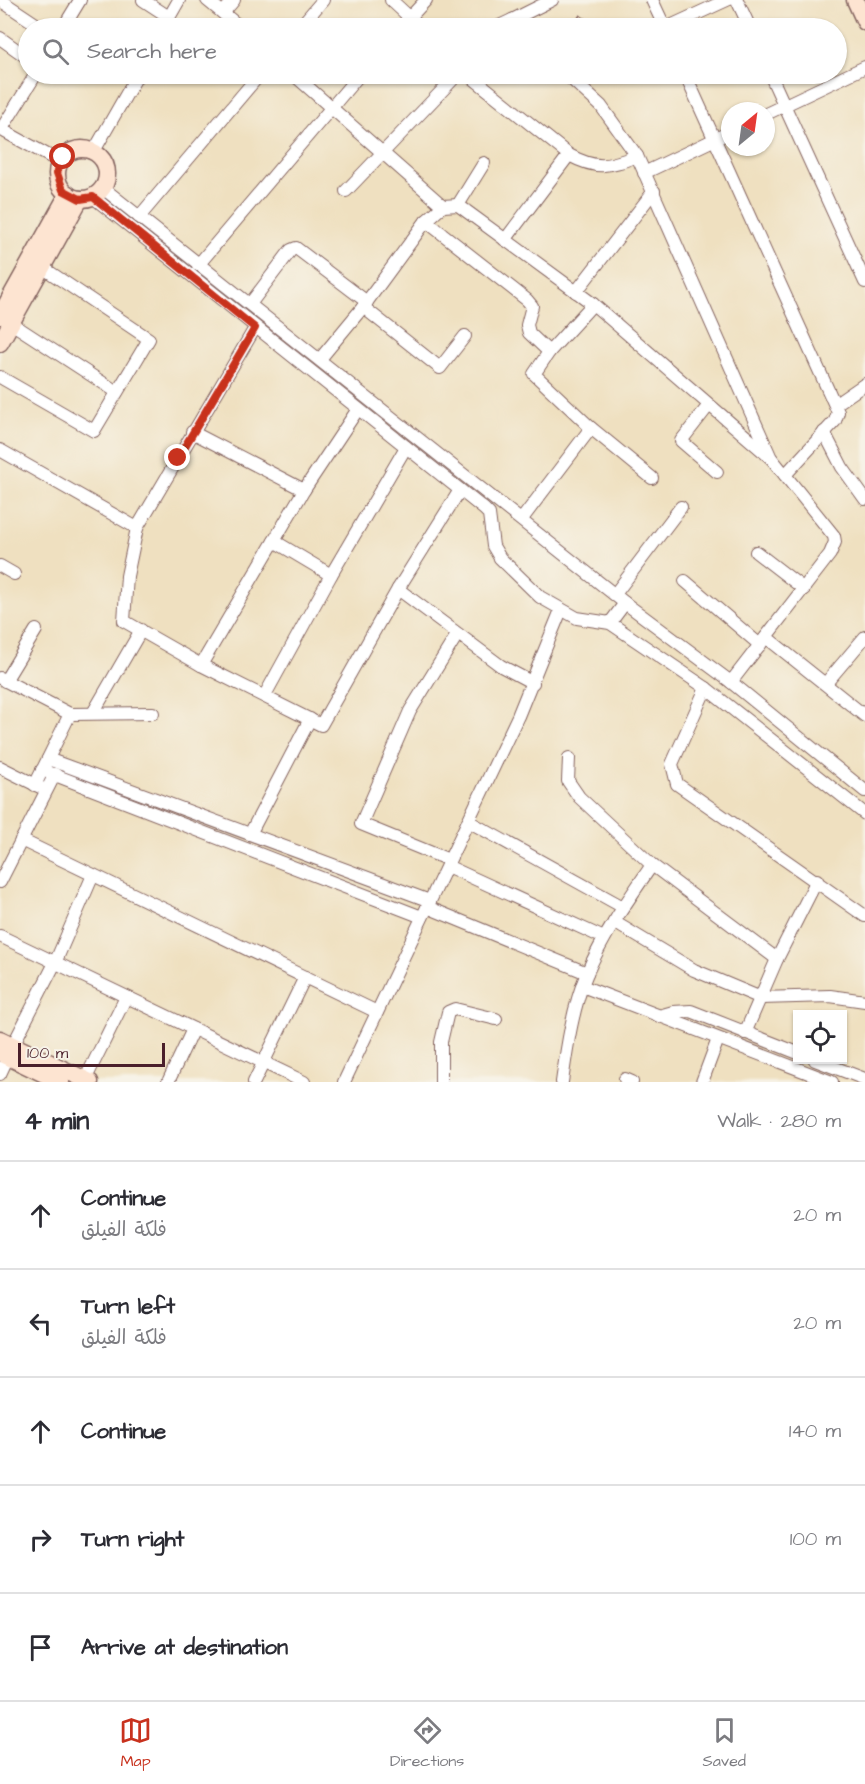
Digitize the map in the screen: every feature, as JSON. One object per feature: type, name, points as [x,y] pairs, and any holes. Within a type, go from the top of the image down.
[{"type":"street","points":[[0,0],[27,18]]},
{"type":"street","points":[[69,18],[80,0]]},
{"type":"street","points":[[143,0],[161,18]]},
{"type":"street","points":[[169,18],[179,0]]},
{"type":"street","points":[[207,0],[229,18]]},
{"type":"street","points":[[223,13],[234,0]]},
{"type":"street","points":[[308,18],[323,0]]},
{"type":"street","points":[[391,0],[410,18],[426,0]]},
{"type":"street","points":[[525,18],[552,0]]},
{"type":"street","points":[[652,0],[660,18]]},
{"type":"street","points":[[687,18],[727,0]]},
{"type":"street","points":[[737,0],[745,18]]},
{"type":"street","points":[[855,0],[865,22]]},
{"type":"street","points":[[0,38],[18,50]]},
{"type":"street","points":[[847,75],[865,67]]},
{"type":"street","points":[[30,84],[1,130],[60,162]]},
{"type":"street","points":[[94,151],[132,84]]},
{"type":"street","points":[[139,217],[252,84]]},
{"type":"street","points":[[305,84],[443,206]]},
{"type":"street","points":[[198,265],[351,84]]},
{"type":"street","points":[[346,191],[382,150],[448,84]]},
{"type":"street","points":[[480,84],[569,155],[582,162],[604,167],[637,156]]},
{"type":"street","points":[[578,84],[601,106],[637,156],[772,459]]},
{"type":"street","points":[[690,84],[838,412],[836,421],[785,475]]},
{"type":"street","points":[[775,84],[865,282]]},
{"type":"street","points":[[775,110],[829,84]]},
{"type":"street","points":[[644,173],[721,137]]},
{"type":"street","points":[[0,343],[5,320],[86,194],[107,177],[106,165],[94,151],[83,148],[72,150],[60,162],[58,179],[86,194],[139,217],[620,598],[731,682],[865,791]]},
{"type":"street","points":[[505,240],[569,155]]},
{"type":"street","points":[[458,205],[484,163]]},
{"type":"street","points":[[576,292],[654,191]]},
{"type":"street","points":[[5,320],[42,267],[86,194]]},
{"type":"street","points":[[86,194],[484,509],[491,520],[494,546],[500,558],[540,597],[577,618],[610,623],[706,688],[865,814]]},
{"type":"street","points":[[320,359],[365,305],[426,221],[443,206],[458,205],[593,304],[772,459],[834,536],[835,542],[830,554],[731,682]]},
{"type":"street","points":[[426,221],[527,300],[532,306],[527,325],[529,333],[549,352]]},
{"type":"street","points":[[249,304],[291,250],[296,248],[440,368],[465,336]]},
{"type":"street","points":[[0,377],[94,431],[149,339],[42,267]]},
{"type":"street","points":[[593,304],[549,352],[536,371],[536,377],[591,428],[652,478]]},
{"type":"street","points":[[5,320],[117,392]]},
{"type":"street","points":[[255,328],[137,528],[127,576],[124,621],[201,664],[321,725],[398,589],[460,490]]},
{"type":"street","points":[[836,404],[865,384]]},
{"type":"street","points":[[710,405],[681,441],[717,472]]},
{"type":"street","points":[[201,664],[304,490],[358,409]]},
{"type":"street","points":[[522,519],[591,428]]},
{"type":"street","points":[[192,432],[304,490]]},
{"type":"street","points":[[824,432],[842,467],[865,499]]},
{"type":"street","points":[[265,695],[331,575],[406,447]]},
{"type":"street","points":[[0,450],[137,528]]},
{"type":"street","points":[[491,520],[504,505]]},
{"type":"street","points":[[610,623],[620,598],[681,507]]},
{"type":"street","points":[[274,542],[331,575]]},
{"type":"street","points":[[756,552],[804,589]]},
{"type":"street","points":[[0,566],[14,574]]},
{"type":"street","points":[[686,581],[763,641],[826,683],[865,716]]},
{"type":"street","points":[[398,589],[501,666],[533,683]]},
{"type":"street","points":[[345,1082],[533,683],[561,610]]},
{"type":"street","points":[[36,630],[3,679],[70,714],[153,713]]},
{"type":"street","points":[[93,714],[141,630]]},
{"type":"street","points":[[457,635],[410,711],[361,824],[604,938]]},
{"type":"street","points":[[826,683],[865,637]]},
{"type":"street","points":[[706,688],[672,764],[677,784],[817,880],[865,916]]},
{"type":"street","points":[[35,785],[48,768],[70,714]]},
{"type":"street","points":[[250,834],[310,719]]},
{"type":"street","points":[[569,758],[567,770],[572,789],[652,865],[777,959]]},
{"type":"street","points":[[0,766],[47,790]]},
{"type":"street","points":[[48,768],[426,908]]},
{"type":"street","points":[[0,882],[47,790],[48,768]]},
{"type":"street","points":[[48,768],[250,834],[587,973]]},
{"type":"street","points":[[468,821],[624,907]]},
{"type":"street","points":[[21,840],[377,1012]]},
{"type":"street","points":[[562,1082],[582,986],[587,973],[604,938],[652,865]]},
{"type":"street","points":[[0,1074],[5,1048],[55,963],[93,875]]},
{"type":"street","points":[[745,1033],[777,959],[817,880]]},
{"type":"street","points":[[614,922],[694,970],[761,998],[830,996],[865,1001]]},
{"type":"street","points":[[0,936],[304,1082]]},
{"type":"street","points":[[254,1082],[305,977]]},
{"type":"street","points":[[582,986],[781,1063],[805,1077],[832,1082]]},
{"type":"street","points":[[5,1048],[88,1081],[126,997]]},
{"type":"street","points":[[441,1082],[441,1042],[448,1012],[455,1009],[496,1019]]},
{"type":"street","points":[[659,1016],[672,1012],[691,1011],[792,1051],[781,1063]]},
{"type":"street","points":[[168,1082],[194,1029]]},
{"type":"street","points":[[702,1082],[718,1039]]},
{"type":"street","points":[[5,1048],[61,1082]]},
{"type":"street","points":[[828,1064],[865,1079]]},
{"type":"route","points":[[63,157],[57,173],[63,190],[80,199],[93,197],[255,328],[178,458]]}]
